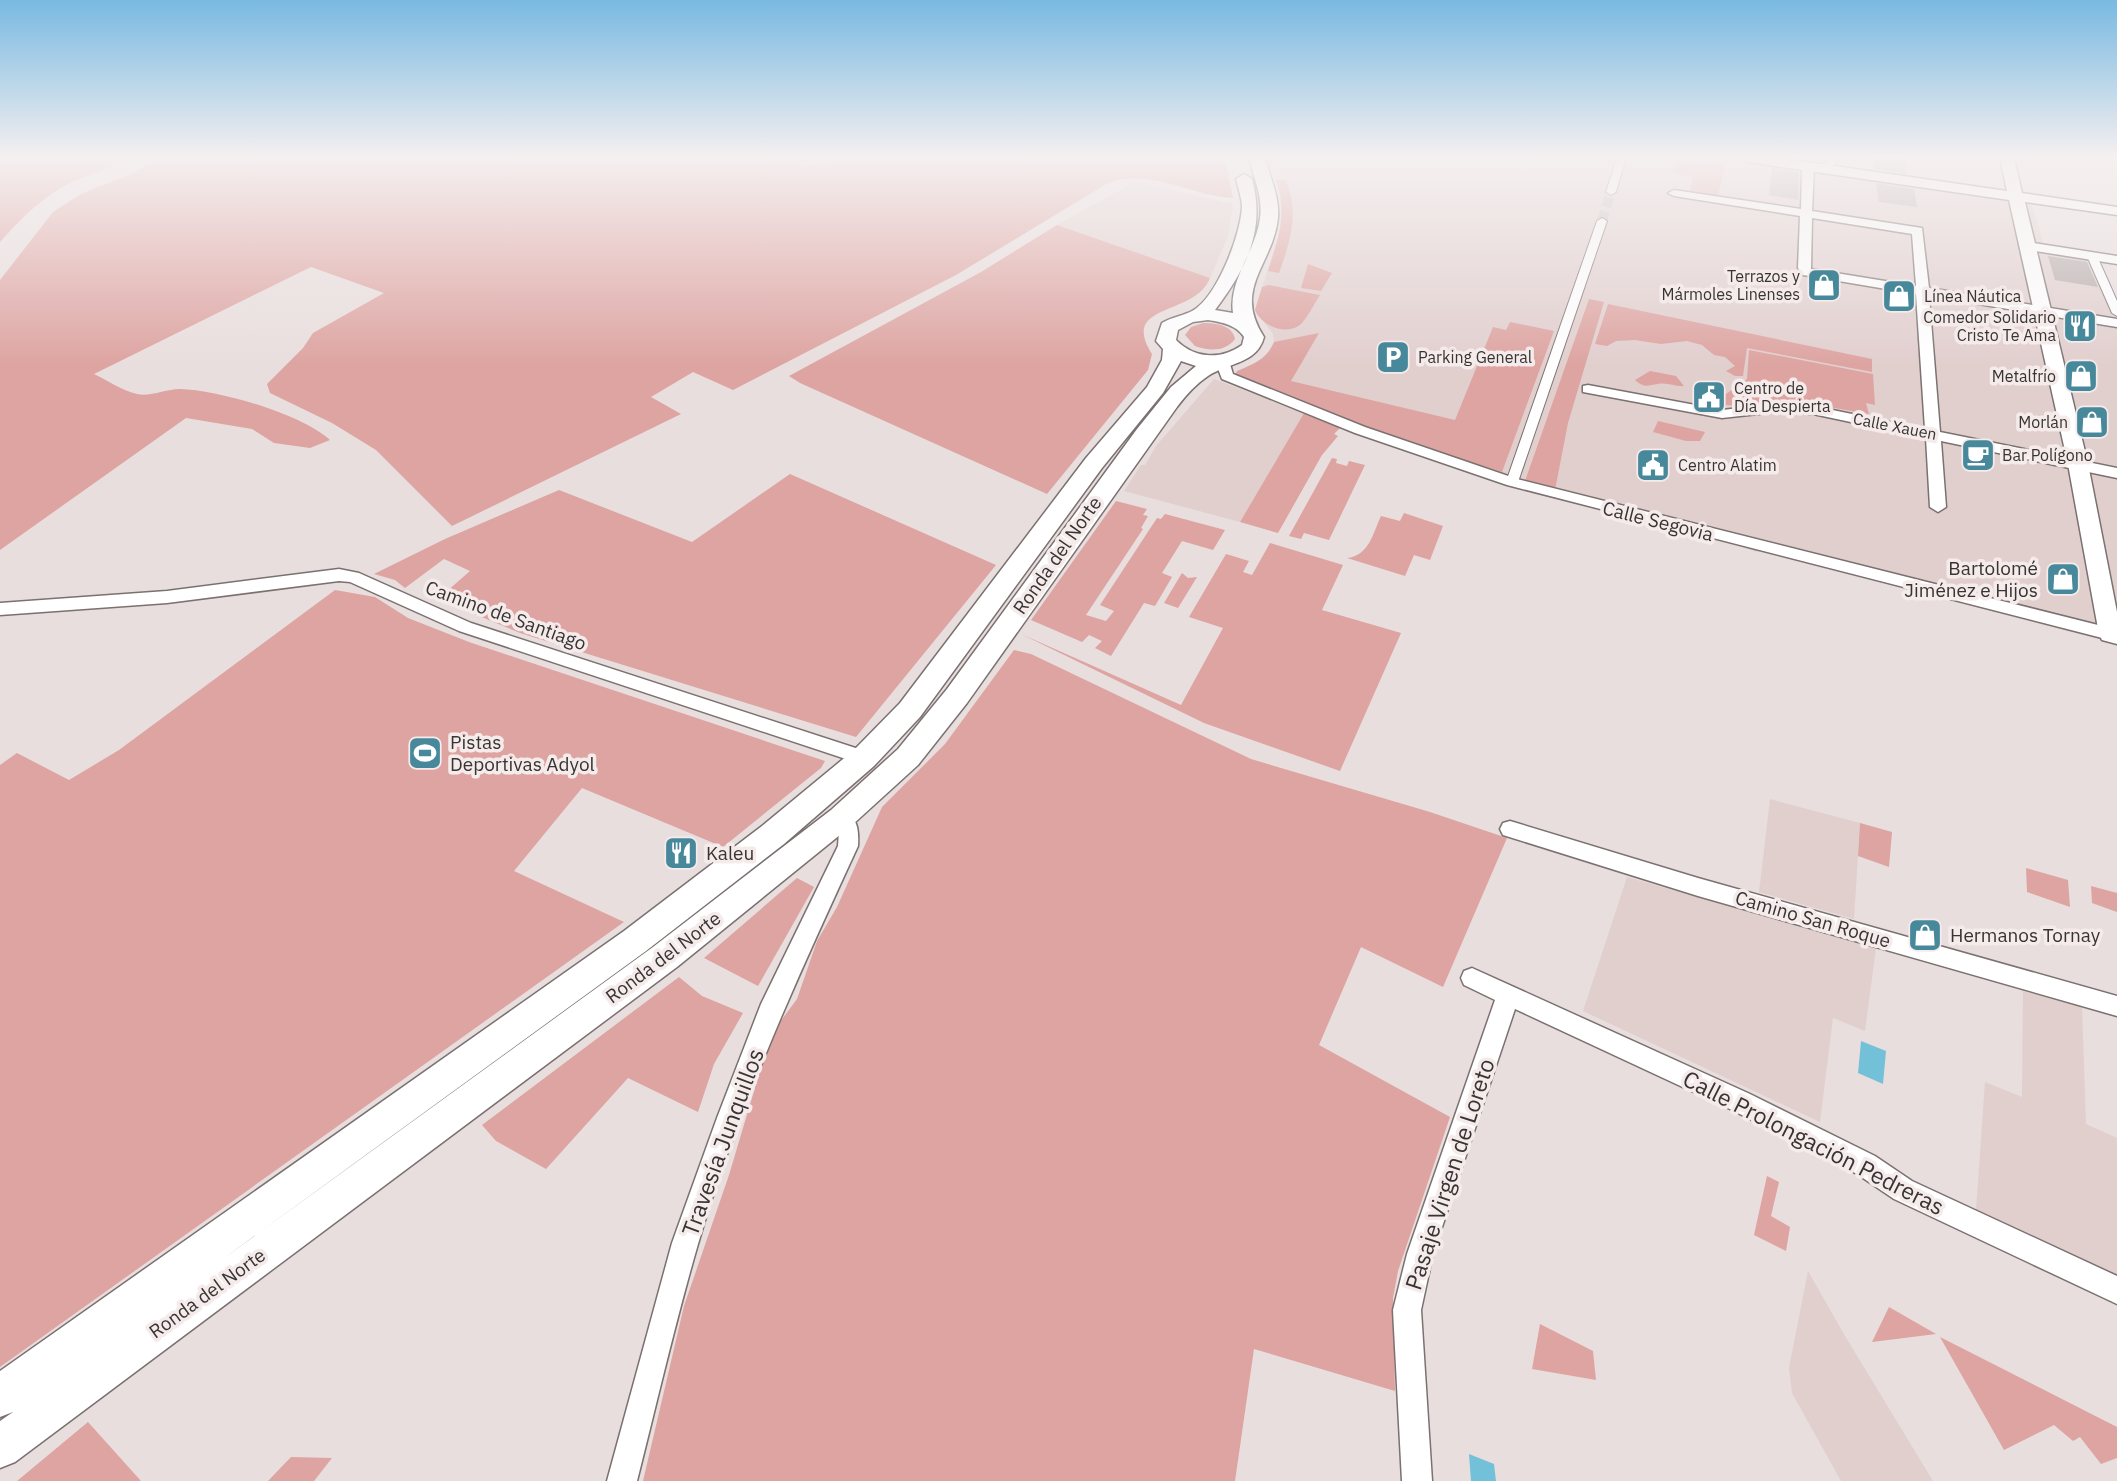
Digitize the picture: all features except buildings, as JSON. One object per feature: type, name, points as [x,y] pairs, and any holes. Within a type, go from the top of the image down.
[{"type":"main road","points":[[1199,315],[1221,290],[1246,227]]},
{"type":"main road","points":[[1199,315],[1226,317],[1245,323],[1241,298],[1267,227]]},
{"type":"main road","name":"Ronda del Norte","points":[[0,1396],[635,941],[773,835],[864,758],[911,710],[1094,463],[1156,389],[1173,354],[1166,341],[1169,327],[1186,317],[1199,315]]},
{"type":"main road","name":"Ronda del Norte","points":[[0,1447],[665,957],[841,818],[916,748],[957,696],[1144,434],[1177,395],[1199,373],[1251,348],[1254,337],[1245,323]]},
{"type":"main road","points":[[1173,354],[1193,359],[1222,360]]},
{"type":"street","points":[[1512,482],[1600,227]]},
{"type":"street","points":[[1805,227],[1804,268],[1814,274],[2117,323]]},
{"type":"street","points":[[1894,227],[1918,231],[1938,507]]},
{"type":"street","points":[[2022,227],[2078,464],[2113,635]]},
{"type":"street","points":[[2027,246],[2117,260]]},
{"type":"street","points":[[2092,256],[2117,313]]},
{"type":"street","name":"Calle Segovia","points":[[1222,360],[1227,376],[1288,402],[1360,430],[1512,482],[2113,635]]},
{"type":"street","name":"Calle Xauen","points":[[1588,389],[1722,414],[1776,408],[1813,410],[2117,473]]},
{"type":"street","name":"Camino de Santiago","points":[[0,609],[167,597],[339,575],[353,577],[465,627],[864,758]]},
{"type":"street","name":"Travesía Junquillos","points":[[622,1481],[685,1243],[729,1118],[773,1004],[849,846],[849,829],[841,818]]},
{"type":"street","name":"Camino San Roque","points":[[1510,829],[1734,897],[2117,1006]]},
{"type":"street","name":"Calle Prolongación Pedreras","points":[[1472,978],[1741,1102],[1866,1164],[1903,1189],[2117,1290]]},
{"type":"street","name":"Pasaje Virgen de Loreto","points":[[1417,1481],[1408,1310],[1411,1291],[1420,1254],[1508,996]]},
{"type":"shaded area","points":[[0,227],[14,227],[0,242]]},
{"type":"shaded area","points":[[41,227],[1035,227],[956,275],[733,390],[693,372],[651,397],[681,414],[452,526],[376,450],[332,423],[270,393],[267,384],[303,348],[313,333],[384,293],[311,267],[94,374],[137,394],[196,390],[259,405],[300,421],[330,440],[310,448],[274,443],[252,429],[186,418],[0,550],[0,280]]},
{"type":"shaded area","points":[[1054,227],[1063,227],[1210,278],[1202,290],[1190,299],[1152,317],[1145,326],[1144,337],[1152,354],[1148,370],[1047,494],[789,376],[981,272]]},
{"type":"shaded area","points":[[1063,227],[1229,227],[1210,278]]},
{"type":"shaded area","points":[[1279,227],[1292,227],[1279,273],[1268,271]]},
{"type":"shaded area","points":[[1281,227],[2039,227],[2045,249],[2092,256],[2117,313],[2117,644],[1551,497],[1554,490],[1514,478],[1480,463],[1403,441],[1236,373],[1262,360],[1274,342],[1273,334],[1255,310]]},
{"type":"shaded area","points":[[1308,264],[1332,273],[1321,291],[1301,288]]},
{"type":"shaded area","points":[[1269,285],[1320,295],[1302,323],[1290,329],[1276,328],[1263,321],[1255,310],[1262,287]]},
{"type":"shaded area","points":[[1589,299],[1604,302],[1568,423],[1555,490],[1525,481]]},
{"type":"shaded area","points":[[1608,304],[1872,359],[1872,372],[1747,348],[1743,376],[1735,376],[1726,371],[1735,366],[1725,357],[1714,355],[1702,345],[1687,341],[1661,344],[1635,340],[1616,341],[1607,346],[1595,344]]},
{"type":"shaded area","points":[[1510,322],[1554,331],[1502,472],[1384,435],[1235,375],[1237,371],[1264,357],[1274,342],[1319,333],[1291,381],[1455,420],[1493,327],[1506,330]]},
{"type":"shaded area","points":[[1203,323],[1227,328],[1235,339],[1216,349],[1195,346],[1185,335],[1191,327]]},
{"type":"shaded area","points":[[1749,350],[1873,374],[1875,405],[1866,403],[1869,414],[1782,399],[1740,406],[1712,404],[1747,379]]},
{"type":"shaded area","points":[[1650,371],[1676,376],[1684,386],[1649,386],[1635,380]]},
{"type":"shaded area","points":[[1214,379],[1304,413],[1240,522],[1124,491],[1156,446]]},
{"type":"shaded area","points":[[1304,413],[1341,427],[1334,434],[1338,436],[1322,455],[1278,533],[1240,522]]},
{"type":"shaded area","points":[[1658,421],[1705,432],[1700,441],[1686,441],[1653,432]]},
{"type":"shaded area","points":[[1332,458],[1337,459],[1336,463],[1347,466],[1349,461],[1365,465],[1329,540],[1304,533],[1301,539],[1289,536]]},
{"type":"shaded area","points":[[790,474],[996,565],[856,737],[520,633],[438,599],[470,571],[444,559],[405,588],[395,580],[374,574],[445,539],[559,490],[692,542]]},
{"type":"shaded area","points":[[1116,501],[1147,509],[1143,515],[1148,516],[1141,528],[1143,529],[1086,615],[1106,621],[1114,611],[1100,605],[1157,518],[1161,519],[1165,514],[1225,530],[1213,550],[1182,541],[1162,573],[1172,577],[1155,606],[1144,603],[1111,656],[1095,648],[1102,641],[1089,635],[1082,642],[1031,620]]},
{"type":"shaded area","points":[[1404,513],[1443,526],[1430,560],[1414,555],[1405,576],[1347,558],[1365,548],[1381,516],[1400,521]]},
{"type":"shaded area","points":[[1270,543],[1343,565],[1322,610],[1401,633],[1340,771],[1204,723],[1021,634],[1181,705],[1223,628],[1189,617],[1226,554],[1249,561],[1243,572],[1252,575]]},
{"type":"shaded area","points":[[1182,573],[1188,578],[1197,577],[1178,608],[1164,603]]},
{"type":"shaded area","points":[[335,590],[375,597],[408,618],[469,642],[825,761],[821,768],[723,847],[582,788],[514,871],[624,922],[0,1367],[0,765],[17,753],[69,780],[119,750]]},
{"type":"shaded area","points":[[1014,650],[1031,654],[1251,759],[1430,812],[1507,838],[1443,987],[1361,947],[1319,1045],[1450,1117],[1398,1271],[1393,1298],[1395,1391],[1254,1349],[1235,1481],[643,1481],[684,1306],[729,1175],[771,1034],[797,999],[817,941],[837,907],[882,807],[945,744]]},
{"type":"shaded area","points":[[1770,799],[1860,823],[1854,919],[1759,892]]},
{"type":"shaded area","points":[[1860,823],[1892,832],[1889,867],[1858,856]]},
{"type":"shaded area","points":[[2026,868],[2068,880],[2070,907],[2027,892]]},
{"type":"shaded area","points":[[1627,877],[1876,948],[1865,1031],[1833,1018],[1820,1122],[1583,1011]]},
{"type":"shaded area","points":[[797,878],[814,887],[758,986],[704,958]]},
{"type":"shaded area","points":[[2091,886],[2117,893],[2117,912],[2092,903]]},
{"type":"shaded area","points":[[679,977],[702,996],[743,1013],[714,1064],[698,1112],[628,1078],[546,1169],[496,1141],[482,1125]]},
{"type":"shaded area","points":[[2023,991],[2082,1007],[2086,1124],[2117,1138],[2117,1276],[1976,1210],[1985,1082],[2022,1097]]},
{"type":"shaded area","points":[[1767,1176],[1779,1182],[1771,1216],[1790,1227],[1786,1251],[1754,1235]]},
{"type":"shaded area","points":[[1808,1271],[1933,1481],[1841,1481],[1792,1393],[1789,1368]]},
{"type":"shaded area","points":[[1889,1307],[1936,1334],[1872,1342]]},
{"type":"shaded area","points":[[1540,1324],[1593,1351],[1596,1380],[1532,1369]]},
{"type":"shaded area","points":[[1940,1337],[2117,1427],[2117,1458],[2101,1464],[2080,1437],[2073,1441],[2054,1425],[2004,1450]]},
{"type":"shaded area","points":[[88,1422],[141,1481],[17,1481]]},
{"type":"shaded area","points":[[291,1457],[332,1458],[314,1481],[268,1481]]},
{"type":"water","points":[[1861,1041],[1886,1051],[1883,1084],[1858,1073]]},
{"type":"water","points":[[1469,1454],[1494,1464],[1496,1481],[1471,1481]]},
{"type":"place","name":"Terrazos y Mármoles Linenses","points":[[1824,285]]},
{"type":"place","name":"Línea Náutica","points":[[1899,296]]},
{"type":"place","name":"Comedor Solidario Cristo Te Ama","points":[[2080,326]]},
{"type":"place","name":"Parking General","points":[[1393,357]]},
{"type":"place","name":"Metalfrío","points":[[2081,376]]},
{"type":"place","name":"Centro de Día Despierta","points":[[1709,397]]},
{"type":"place","name":"Morlán","points":[[2092,422]]},
{"type":"place","name":"Bar Polígono","points":[[1978,455]]},
{"type":"place","name":"Centro Alatim","points":[[1653,465]]},
{"type":"place","name":"Bartolomé Jiménez e Hijos","points":[[2063,579]]},
{"type":"place","name":"Pistas Deportivas Adyol","points":[[425,753]]},
{"type":"place","name":"Kaleu","points":[[681,853]]},
{"type":"place","name":"Hermanos Tornay","points":[[1925,935]]}]
